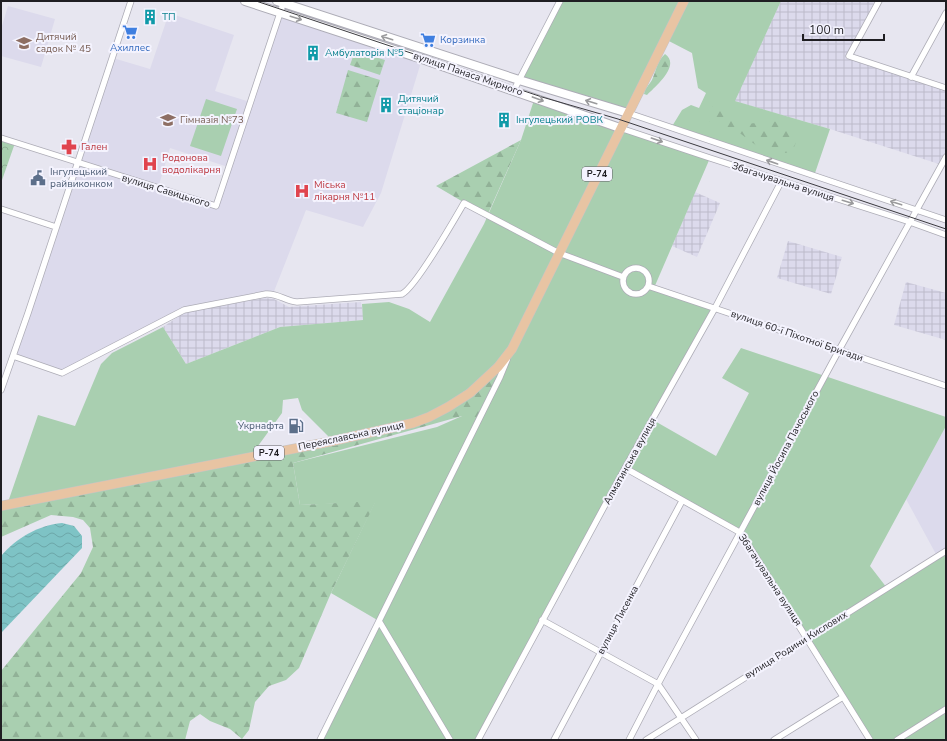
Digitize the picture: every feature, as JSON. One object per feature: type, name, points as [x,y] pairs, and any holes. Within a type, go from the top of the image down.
[{"type":"main road","name":"вулиця Панаса Мирного","points":[[245,1],[514,90],[620,128]]},
{"type":"main road","name":"Р-74","points":[[512,349],[684,1]]},
{"type":"main road","name":"вулиця Панаса Мирного","points":[[281,2],[519,80],[628,113]]},
{"type":"main road","name":"Переяславська вулиця","points":[[1,506],[320,443],[413,423],[429,417],[470,393],[498,367],[512,349]]},
{"type":"street","points":[[1,390],[131,1]]},
{"type":"street","points":[[514,90],[560,1]]},
{"type":"street","points":[[879,1],[849,56],[946,88]]},
{"type":"street","points":[[280,13],[281,2]]},
{"type":"street","name":"вулиця Савицького","points":[[1,138],[216,206],[280,13]]},
{"type":"street","points":[[912,77],[946,13]]},
{"type":"street","name":"Збагачувальна вулиця","points":[[628,113],[946,220]]},
{"type":"street","name":"Збагачувальна вулиця","points":[[620,128],[946,235]]},
{"type":"street","name":"вулиця Йосипа Пачоського","points":[[629,740],[839,350],[946,157]]},
{"type":"street","name":"Алматинська вулиця","points":[[478,740],[625,468],[715,308],[781,182]]},
{"type":"street","points":[[13,356],[62,373],[184,310],[266,294],[273,294],[286,300],[297,302],[402,294],[411,286],[428,262],[464,203],[559,253],[623,277]]},
{"type":"street","points":[[1,209],[56,227]]},
{"type":"street","points":[[636,268],[640,269],[648,276],[648,286],[639,294],[630,293],[624,286],[623,277],[629,270],[636,268]]},
{"type":"street","name":"вулиця 60-ї Піхотної Бригади","points":[[648,286],[946,386]]},
{"type":"street","points":[[320,740],[500,377],[512,349]]},
{"type":"street","name":"Збагачувальна вулиця","points":[[625,468],[682,501],[741,532],[870,740]]},
{"type":"street","name":"вулиця Лисенка","points":[[554,740],[682,501]]},
{"type":"street","name":"вулиця Родини Кислових","points":[[646,740],[946,551]]},
{"type":"street","points":[[542,620],[658,684],[696,740]]},
{"type":"street","points":[[379,621],[450,740]]},
{"type":"street","points":[[774,740],[843,697]]},
{"type":"street","points":[[897,740],[946,709]]},
{"type":"shaded area","points":[[781,1],[875,1],[848,53],[849,56],[946,88],[946,157],[942,165],[830,129],[734,101]]},
{"type":"shaded area","name":"Дитячий садок № 45","points":[[8,6],[55,19],[41,67],[1,56],[1,29]]},
{"type":"shaded area","name":"Міська лікарня №11","points":[[169,13],[234,35],[215,91],[250,102],[280,13],[422,59],[381,193],[363,227],[306,210],[273,294],[184,310],[62,373],[13,356],[113,58],[150,69]],"holes":[[[170,148],[228,167],[216,206],[158,188]]]},
{"type":"shaded area","points":[[695,192],[720,203],[697,257],[672,246]]},
{"type":"shaded area","points":[[788,241],[842,257],[831,294],[777,278]]},
{"type":"shaded area","points":[[906,282],[946,293],[946,340],[894,325]]},
{"type":"shaded area","points":[[265,298],[274,299],[289,307],[361,302],[364,320],[280,327],[186,364],[163,327],[185,312]]},
{"type":"shaded area","points":[[946,426],[946,551],[937,556],[906,499]]},
{"type":"green space","points":[[560,1],[781,1],[735,101],[830,129],[814,176],[671,128],[682,110],[691,105],[699,108],[706,93],[698,88],[692,53],[665,39],[628,113],[519,80]]},
{"type":"green space","points":[[355,51],[385,60],[380,75],[350,65]]},
{"type":"green space","points":[[665,54],[669,59],[669,69],[661,81],[647,95],[644,94],[646,88],[652,80],[658,63]]},
{"type":"green space","points":[[348,70],[380,80],[367,122],[336,113]]},
{"type":"green space","points":[[535,97],[710,158],[654,288],[715,308],[653,420],[716,456],[749,393],[722,378],[741,348],[946,417],[946,426],[870,566],[887,588],[946,551],[946,740],[870,740],[741,533],[625,468],[478,740],[320,740],[379,621],[331,593],[375,502],[300,505],[293,463],[437,427],[462,416],[498,367],[429,417],[333,441],[302,410],[298,398],[283,400],[282,413],[250,457],[7,505],[38,415],[75,426],[101,364],[112,353],[163,327],[186,364],[280,327],[363,320],[362,304],[389,302],[409,309],[430,322],[484,224],[521,140]]},
{"type":"green space","points":[[206,99],[237,109],[221,156],[190,146]]},
{"type":"green space","points":[[721,105],[729,109],[742,122],[751,124],[770,121],[784,123],[789,126],[796,134],[795,145],[791,152],[778,154],[761,149],[741,134],[716,127],[707,119],[707,113],[713,106]]},
{"type":"green space","points":[[1,138],[15,143],[1,183]]},
{"type":"green space","points":[[521,140],[487,216],[436,186]]},
{"type":"green space","points":[[512,349],[476,426],[462,416],[293,463],[300,505],[376,501],[331,593],[299,668],[286,680],[269,686],[255,702],[249,730],[242,739],[230,729],[210,721],[200,714],[190,721],[185,740],[1,740],[1,671],[81,573],[93,547],[90,528],[83,520],[73,517],[51,515],[1,537],[1,506],[413,423],[448,407]]},
{"type":"water","points":[[62,523],[74,526],[82,536],[82,548],[1,633],[1,556],[7,549],[28,534],[45,526]]},
{"type":"tram line","points":[[256,1],[542,97],[618,119],[946,229]]},
{"type":"place","name":"ТП","points":[[150,17]]},
{"type":"place","name":"Ахиллес","points":[[130,32]]},
{"type":"place","name":"Корзинка","points":[[428,40]]},
{"type":"place","name":"Дитячий садок № 45","points":[[24,43]]},
{"type":"place","name":"Амбулаторія №5","points":[[313,53]]},
{"type":"place","name":"Дитячий стаціонар","points":[[386,105]]},
{"type":"place","name":"Гімназія №73","points":[[168,120]]},
{"type":"place","name":"Інгулецький РОВК","points":[[504,120]]},
{"type":"place","name":"Гален","points":[[69,147]]},
{"type":"place","name":"Родонова водолікарня","points":[[150,164]]},
{"type":"place","name":"Інгулецький райвиконком","points":[[38,178]]},
{"type":"place","name":"Міська лікарня №11","points":[[302,191]]},
{"type":"place","name":"Укрнафта","points":[[296,426]]}]
